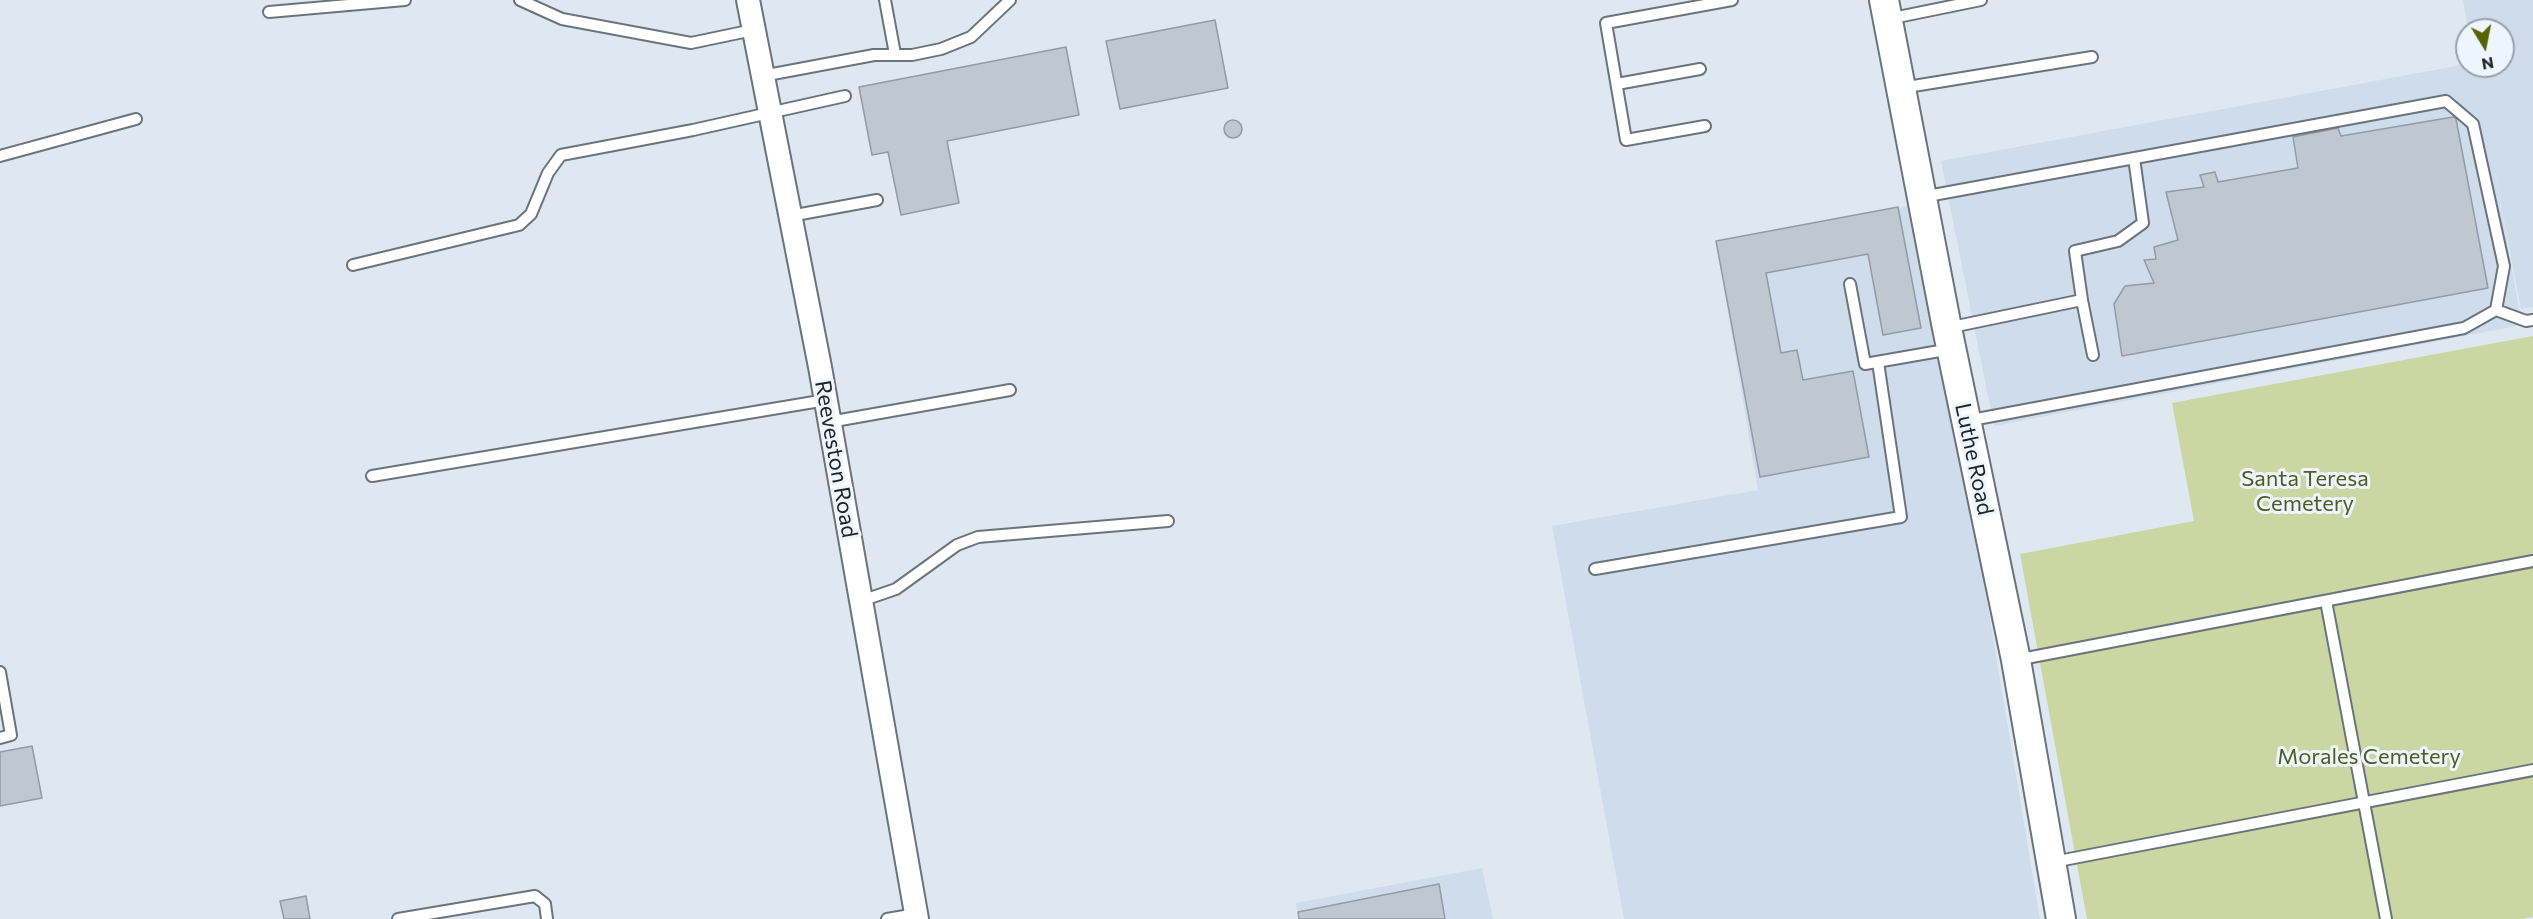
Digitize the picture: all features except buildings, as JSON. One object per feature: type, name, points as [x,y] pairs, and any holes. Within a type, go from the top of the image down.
[{"type":"street","name":"Reeveston Road","points":[[748,0],[828,411],[917,916]]},
{"type":"street","name":"Luthe Road","points":[[1886,10],[1949,339],[2016,660],[2061,919]]},
{"type":"lane","points":[[269,12],[405,0]]},
{"type":"lane","points":[[520,0],[562,19],[691,43],[753,30]]},
{"type":"lane","points":[[885,0],[895,54]]},
{"type":"lane","points":[[762,76],[846,59],[895,54],[912,55],[941,49],[970,36],[1010,0]]},
{"type":"lane","points":[[1705,126],[1626,140],[1606,23],[1732,0]]},
{"type":"lane","points":[[1886,10],[1981,0]]},
{"type":"lane","points":[[1900,88],[2092,57]]},
{"type":"lane","points":[[1617,84],[1700,69]]},
{"type":"lane","points":[[353,265],[519,225],[531,214],[548,173],[561,155],[693,130],[845,96]]},
{"type":"lane","points":[[1922,197],[2446,101],[2473,124],[2504,266],[2496,310]]},
{"type":"lane","points":[[0,156],[136,119]]},
{"type":"lane","points":[[2093,355],[2075,251],[2118,241],[2143,222],[2133,158]]},
{"type":"lane","points":[[790,216],[877,200]]},
{"type":"lane","points":[[1850,284],[1865,364],[2082,300]]},
{"type":"lane","points":[[1966,421],[2464,328],[2496,310],[2526,321],[2533,320]]},
{"type":"lane","points":[[1595,570],[1901,517],[1878,362]]},
{"type":"lane","points":[[372,476],[828,411],[1010,390]]},
{"type":"lane","points":[[861,601],[896,589],[957,545],[978,537],[1168,521]]},
{"type":"lane","points":[[2016,660],[2533,561]]},
{"type":"lane","points":[[2326,601],[2386,919]]},
{"type":"lane","points":[[0,672],[11,735],[0,738]]},
{"type":"lane","points":[[2051,863],[2533,770]]},
{"type":"lane","points":[[398,919],[535,896],[545,904],[547,919]]},
{"type":"lane","points":[[887,919],[917,916]]},
{"type":"shaded area","points":[[2463,0],[2533,0],[2533,307],[2521,309],[2493,163],[2522,325],[1994,426],[1941,161],[2455,66],[2455,78],[2515,78],[2515,18],[2466,18]]},
{"type":"shaded area","points":[[1913,205],[1983,577],[2040,919],[1624,919],[1552,526],[1758,490],[1716,241]]},
{"type":"shaded area","points":[[1482,868],[1493,919],[1299,919],[1296,903]]},
{"type":"green space","name":"Morales Cemetery","points":[[2533,336],[2533,917],[2522,919],[2087,919],[2020,554],[2194,521],[2172,403]]},
{"type":"park label","name":"Santa Teresa Cemetery","points":[[2305,492]]}]
